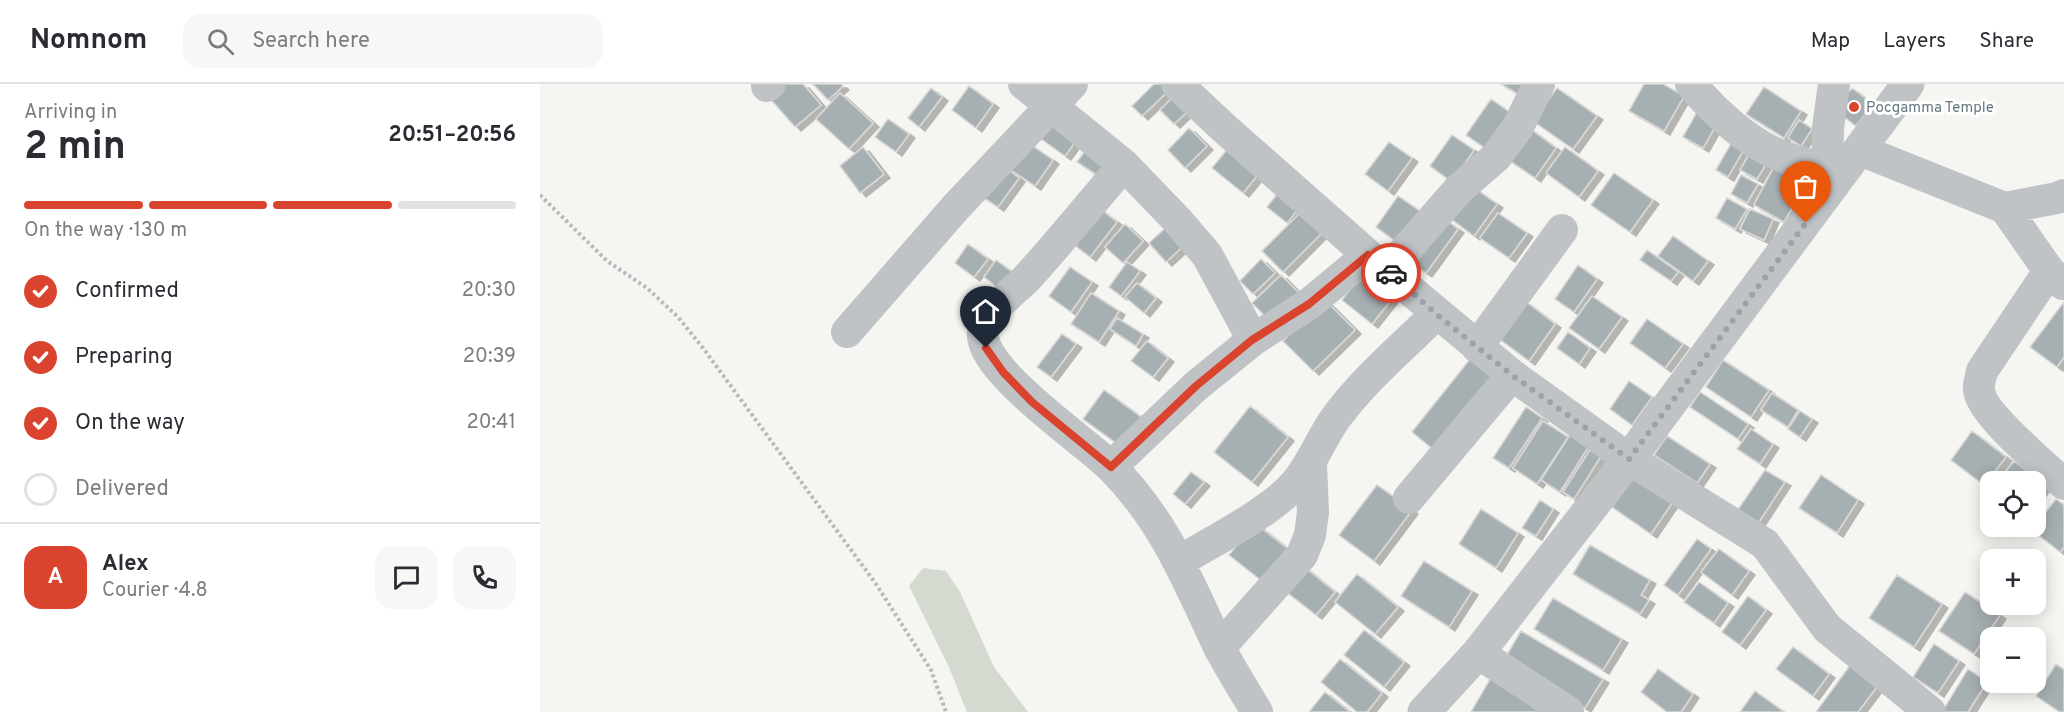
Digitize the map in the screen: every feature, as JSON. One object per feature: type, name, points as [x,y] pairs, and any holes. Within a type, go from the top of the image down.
[{"type":"street","points":[[1024,84],[1062,95],[1177,220],[1207,255],[1252,340]]},
{"type":"street","points":[[1177,84],[1436,314],[1512,375],[1629,459],[1765,544],[1827,628],[1930,712]]},
{"type":"street","points":[[1111,467],[1196,386],[1252,340],[1378,263],[1496,157],[1518,127],[1539,84]]},
{"type":"street","points":[[1691,84],[1703,99],[1736,129],[1780,156],[1830,178]]},
{"type":"street","points":[[1830,178],[1828,128],[1834,84]]},
{"type":"street","points":[[1424,712],[1478,653],[1629,459],[1830,178],[1860,150],[1908,84]]},
{"type":"street","points":[[847,332],[956,207],[1062,95]]},
{"type":"street","points":[[1860,150],[2005,208],[2056,278],[1982,371],[1978,389],[1981,399],[1992,416],[2064,484]]},
{"type":"street","points":[[1125,165],[1026,278],[988,317],[983,332],[986,348],[1003,372],[1032,402],[1111,467],[1154,517],[1180,561],[1220,647],[1257,712]]},
{"type":"street","points":[[2005,208],[2064,195]]},
{"type":"street","points":[[1477,347],[1562,230]]},
{"type":"street","points":[[1180,561],[1267,508],[1294,486],[1354,394],[1436,314]]},
{"type":"street","points":[[1409,498],[1512,375]]},
{"type":"street","points":[[1220,647],[1302,555],[1310,535],[1313,512],[1311,463]]},
{"type":"street","points":[[1478,653],[1568,712]]},
{"type":"path","points":[[540,195],[607,261],[647,288],[678,317],[703,348],[876,584],[931,670],[946,712]]},
{"type":"shaded area","points":[[923,568],[946,571],[960,592],[994,667],[1028,712],[967,712],[948,665],[909,586]]},
{"type":"building","points":[[780,84],[803,84],[821,105],[795,127],[767,95]]},
{"type":"building","points":[[813,84],[841,84],[843,86],[828,100]]},
{"type":"building","points":[[1154,84],[1161,84],[1168,91],[1142,116],[1132,106]]},
{"type":"building","points":[[1501,84],[1532,84],[1525,98]]},
{"type":"building","points":[[1644,84],[1663,84],[1684,96],[1664,131],[1629,111]]},
{"type":"building","points":[[969,86],[993,104],[976,128],[952,110]]},
{"type":"building","points":[[1764,87],[1801,111],[1784,138],[1746,114]]},
{"type":"building","points":[[931,88],[942,97],[919,127],[908,118]]},
{"type":"building","points":[[1557,88],[1597,116],[1573,149],[1533,121]]},
{"type":"building","name":"Pocgamma Temple","points":[[1852,88],[1873,104],[1856,126],[1835,110]]},
{"type":"building","points":[[840,93],[873,123],[849,149],[816,119]]},
{"type":"building","points":[[1175,95],[1189,110],[1174,124],[1160,110]]},
{"type":"building","points":[[1491,99],[1519,119],[1494,154],[1466,135]]},
{"type":"building","points":[[1697,112],[1717,123],[1703,148],[1683,137]]},
{"type":"building","points":[[1052,114],[1081,134],[1065,156],[1037,136]]},
{"type":"building","points":[[888,119],[909,134],[896,152],[875,137]]},
{"type":"building","points":[[1799,120],[1812,129],[1801,146],[1788,138]]},
{"type":"building","points":[[1525,125],[1556,148],[1535,178],[1503,156]]},
{"type":"building","points":[[1189,128],[1207,146],[1185,168],[1168,150]]},
{"type":"building","points":[[1452,135],[1474,150],[1452,182],[1430,166]]},
{"type":"building","points":[[1024,140],[1053,160],[1035,186],[1006,167]]},
{"type":"building","points":[[1389,142],[1412,158],[1388,191],[1365,174]]},
{"type":"building","points":[[1732,142],[1744,149],[1728,177],[1716,170]]},
{"type":"building","points":[[863,147],[884,174],[860,193],[840,166]]},
{"type":"building","points":[[1088,147],[1116,166],[1106,181],[1077,162]]},
{"type":"building","points":[[1229,147],[1261,171],[1243,193],[1212,168]]},
{"type":"building","points":[[1565,147],[1598,171],[1579,197],[1546,173]]},
{"type":"building","points":[[1753,148],[1770,157],[1757,179],[1740,170]]},
{"type":"building","points":[[1777,161],[1801,174],[1788,199],[1795,203],[1784,222],[1754,205]]},
{"type":"building","points":[[1005,167],[1019,178],[998,207],[984,198]]},
{"type":"building","points":[[1614,173],[1653,200],[1630,232],[1591,205]]},
{"type":"building","points":[[1741,175],[1758,184],[1747,203],[1731,194]]},
{"type":"building","points":[[1283,187],[1303,203],[1287,223],[1267,207]]},
{"type":"building","points":[[1473,187],[1497,204],[1474,236],[1451,219]]},
{"type":"building","points":[[1398,196],[1424,214],[1402,246],[1376,227]]},
{"type":"building","points":[[1727,198],[1747,209],[1735,229],[1716,218]]},
{"type":"building","points":[[1309,204],[1330,225],[1283,272],[1262,251]]},
{"type":"building","points":[[1095,205],[1117,222],[1090,257],[1069,241]]},
{"type":"building","points":[[1750,209],[1773,219],[1764,240],[1740,229]]},
{"type":"building","points":[[1498,213],[1527,233],[1509,258],[1480,238]]},
{"type":"building","points":[[1446,220],[1458,229],[1426,273],[1414,265]]},
{"type":"building","points":[[1172,222],[1189,241],[1166,262],[1149,243]]},
{"type":"building","points":[[1125,224],[1143,241],[1123,263],[1105,247]]},
{"type":"building","points":[[1673,236],[1708,261],[1693,281],[1658,256]]},
{"type":"building","points":[[968,244],[988,259],[974,277],[955,263]]},
{"type":"building","points":[[1647,250],[1678,272],[1671,281],[1640,260]]},
{"type":"building","points":[[1261,259],[1275,273],[1253,294],[1240,281]]},
{"type":"building","points":[[996,260],[1016,275],[1004,292],[984,277]]},
{"type":"building","points":[[1127,262],[1140,271],[1121,296],[1109,287]]},
{"type":"building","points":[[1578,265],[1597,279],[1574,312],[1555,299]]},
{"type":"building","points":[[1070,267],[1092,282],[1071,312],[1049,296]]},
{"type":"building","points":[[1368,267],[1398,291],[1372,324],[1342,300]]},
{"type":"building","points":[[1281,275],[1302,296],[1273,324],[1252,303]]},
{"type":"building","points":[[1137,283],[1156,298],[1144,313],[1125,297]]},
{"type":"building","points":[[1091,293],[1119,311],[1099,342],[1071,324]]},
{"type":"building","points":[[1592,296],[1622,317],[1599,349],[1569,328]]},
{"type":"building","points":[[1325,300],[1355,330],[1313,371],[1283,341]]},
{"type":"building","points":[[1525,301],[1555,324],[1529,361],[1498,338]]},
{"type":"building","points":[[2064,302],[2064,357],[2057,367],[2030,347]]},
{"type":"building","points":[[1117,318],[1143,334],[1136,346],[1110,329]]},
{"type":"building","points":[[1647,319],[1683,344],[1665,368],[1630,343]]},
{"type":"building","points":[[1568,332],[1590,348],[1579,364],[1557,348]]},
{"type":"building","points":[[1062,334],[1076,344],[1051,377],[1037,367]]},
{"type":"building","points":[[1147,341],[1168,358],[1153,377],[1131,361]]},
{"type":"building","points":[[1475,353],[1498,372],[1435,451],[1412,432]]},
{"type":"building","points":[[1723,360],[1769,390],[1751,417],[1706,387]]},
{"type":"building","points":[[1629,381],[1652,397],[1632,425],[1610,409]]},
{"type":"building","points":[[1104,390],[1148,422],[1127,451],[1083,419]]},
{"type":"building","points":[[1700,392],[1748,424],[1738,439],[1690,407]]},
{"type":"building","points":[[1772,393],[1798,410],[1788,427],[1761,410]]},
{"type":"building","points":[[1250,406],[1288,437],[1252,482],[1214,452]]},
{"type":"building","points":[[1526,407],[1542,418],[1509,468],[1493,458]]},
{"type":"building","points":[[1800,411],[1812,419],[1800,437],[1788,429]]},
{"type":"building","points":[[1543,421],[1568,437],[1537,484],[1513,468]]},
{"type":"building","points":[[1751,429],[1773,444],[1760,464],[1737,449]]},
{"type":"building","points":[[1972,431],[2006,457],[1995,471],[1980,471],[1980,482],[1951,460]]},
{"type":"building","points":[[1572,432],[1590,444],[1560,492],[1541,480]]},
{"type":"building","points":[[1667,436],[1710,464],[1697,483],[1654,455]]},
{"type":"building","points":[[1590,450],[1601,456],[1574,499],[1563,492]]},
{"type":"building","points":[[2014,461],[2027,471],[2006,471]]},
{"type":"building","points":[[1639,468],[1678,494],[1651,534],[1612,507]]},
{"type":"building","points":[[1765,470],[1785,482],[1755,528],[1735,514]]},
{"type":"building","points":[[1191,472],[1204,482],[1185,504],[1173,494]]},
{"type":"building","points":[[1821,475],[1858,500],[1837,533],[1799,508]]},
{"type":"building","points":[[1377,485],[1412,510],[1374,561],[1339,535]]},
{"type":"building","points":[[2056,499],[2064,505],[2064,547],[2060,552],[2041,537],[2046,537],[2046,512]]},
{"type":"building","points":[[1540,500],[1553,509],[1536,536],[1522,528]]},
{"type":"building","points":[[1481,509],[1518,533],[1496,568],[1459,544]]},
{"type":"building","points":[[1255,523],[1293,553],[1268,586],[1229,555]]},
{"type":"building","points":[[1697,539],[1711,549],[1678,595],[1664,585]]},
{"type":"building","points":[[1590,545],[1650,580],[1641,595],[1649,600],[1640,614],[1573,574]]},
{"type":"building","points":[[1719,549],[1749,571],[1732,595],[1701,572]]},
{"type":"building","points":[[1424,561],[1472,591],[1449,627],[1401,596]]},
{"type":"building","points":[[1303,566],[1335,592],[1316,615],[1284,590]]},
{"type":"building","points":[[1357,574],[1398,607],[1375,634],[1335,602]]},
{"type":"building","points":[[1897,575],[1942,604],[1914,647],[1869,618]]},
{"type":"building","points":[[1699,582],[1728,603],[1714,623],[1684,602]]},
{"type":"building","points":[[1965,592],[1980,602],[1980,615],[2000,615],[1992,627],[1980,627],[1980,645],[1974,654],[1939,631]]},
{"type":"building","points":[[1748,596],[1766,610],[1740,645],[1722,632]]},
{"type":"building","points":[[1553,598],[1622,639],[1603,670],[1534,629]]},
{"type":"building","points":[[1364,630],[1404,662],[1384,687],[1344,655]]},
{"type":"building","points":[[1521,631],[1603,679],[1585,708],[1504,660]]},
{"type":"building","points":[[1934,644],[1959,661],[1938,693],[1913,677]]},
{"type":"building","points":[[1793,647],[1829,674],[1813,696],[1776,669]]},
{"type":"building","points":[[1340,659],[1382,693],[1367,712],[1357,712],[1321,682]]},
{"type":"building","points":[[1854,660],[1882,680],[1858,712],[1816,712]]},
{"type":"building","points":[[2056,664],[2064,670],[2064,712],[2060,712],[2036,696],[2038,693],[2046,693],[2046,680]]},
{"type":"building","points":[[1658,669],[1693,694],[1681,712],[1667,712],[1641,692]]},
{"type":"building","points":[[1968,669],[1980,677],[1980,693],[1968,712],[1942,712]]},
{"type":"building","points":[[1493,674],[1556,712],[1471,712]]},
{"type":"building","points":[[1755,691],[1784,712],[1740,712]]},
{"type":"building","points":[[1325,692],[1350,712],[1309,712]]},
{"type":"way so far","points":[[1391,273],[1436,314],[1512,375],[1629,459],[1806,223]]},
{"type":"place","name":"Pocgamma Temple","points":[[1854,107]]},
{"type":"route","points":[[986,348],[1003,372],[1032,402],[1111,467],[1196,386],[1252,340],[1309,304],[1368,255],[1391,273]]}]
